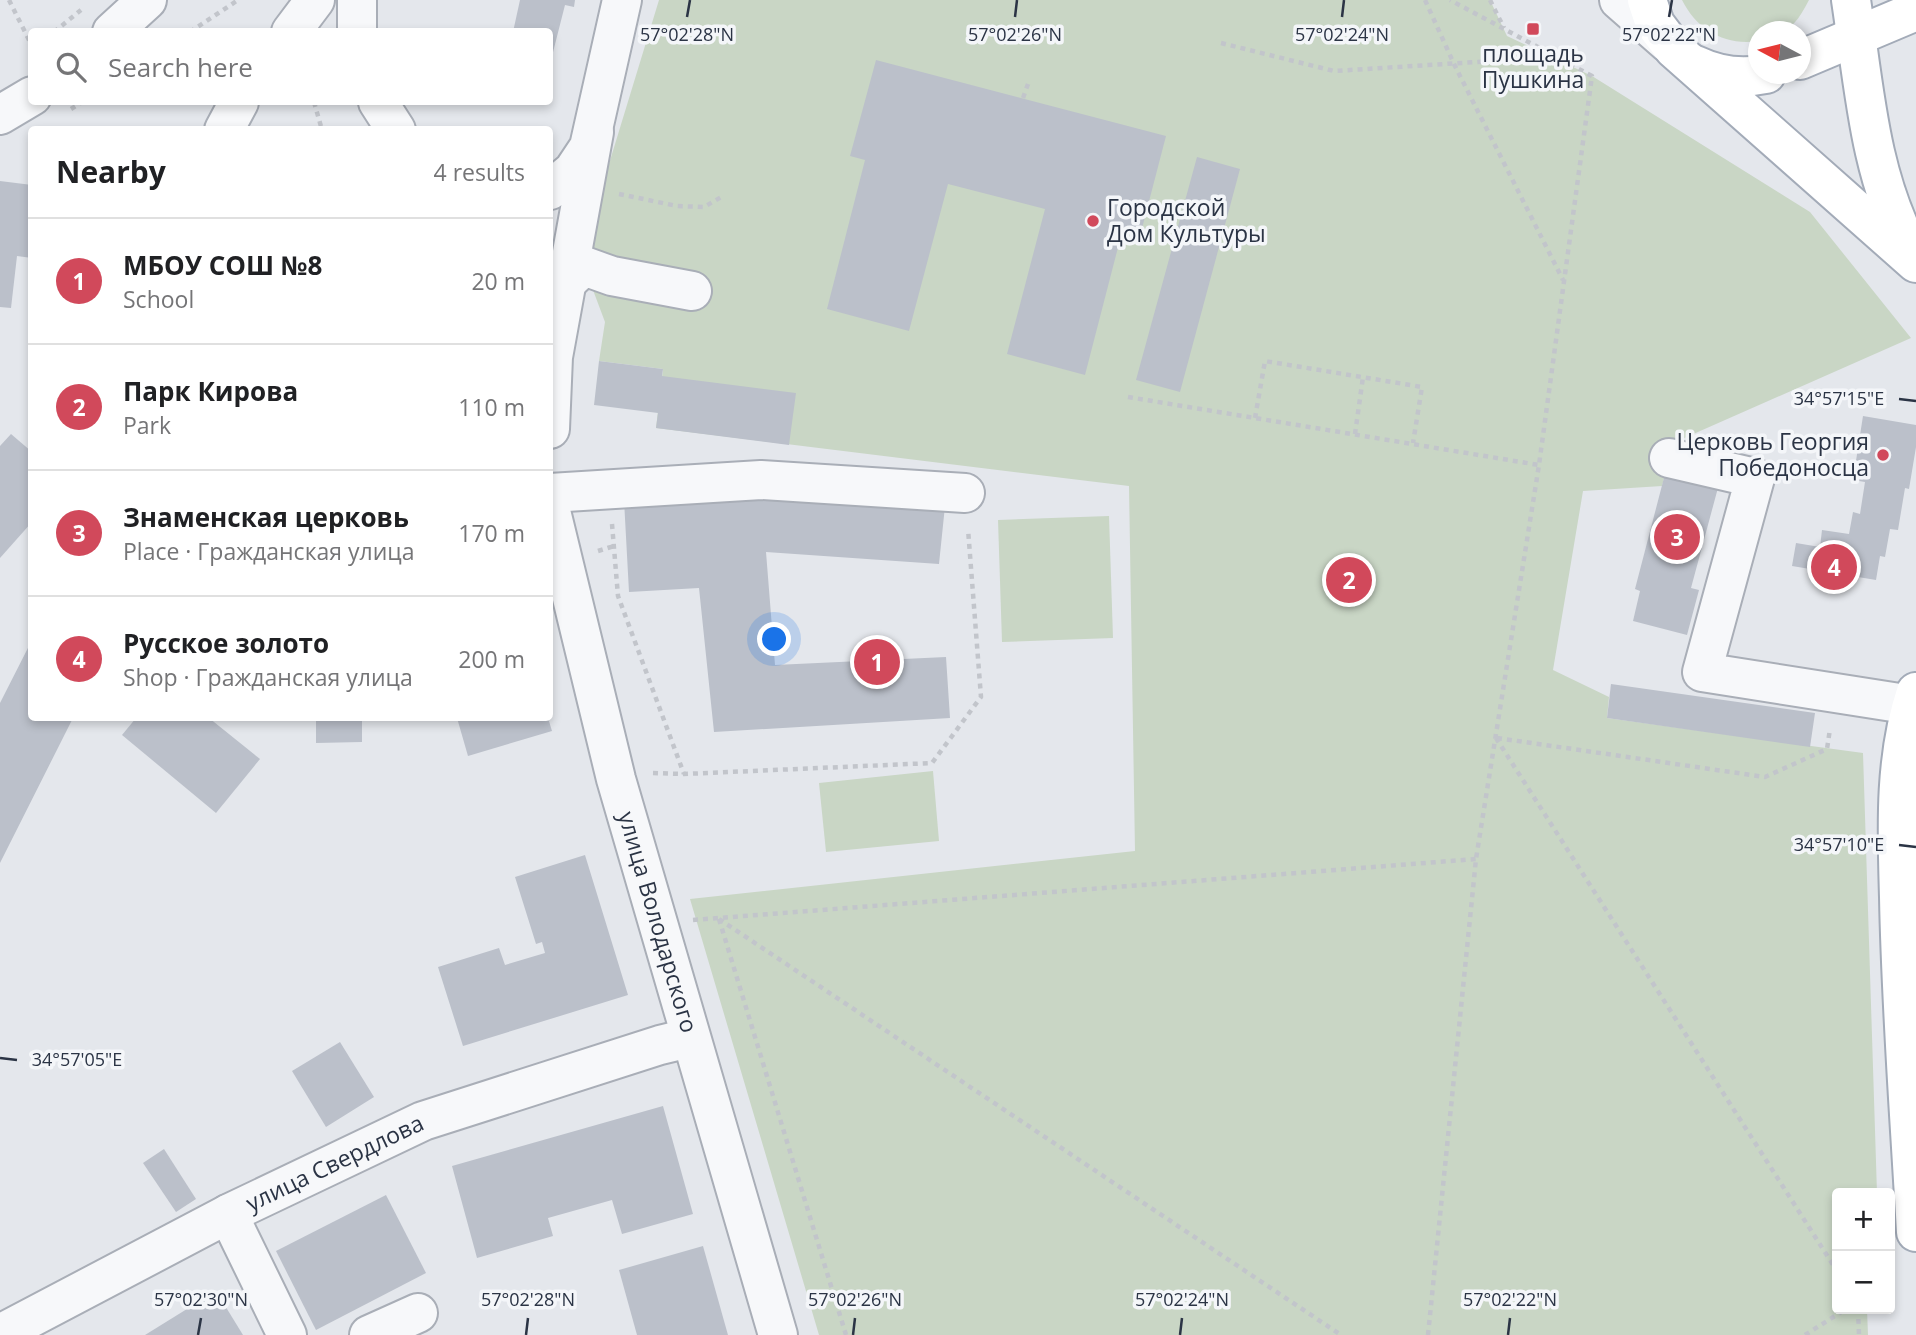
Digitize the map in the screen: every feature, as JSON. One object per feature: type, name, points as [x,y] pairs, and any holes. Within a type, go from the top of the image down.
[{"type":"main road","points":[[1647,0],[1655,24],[1678,52],[1916,261]]},
{"type":"main road","points":[[1811,49],[1826,34],[1842,0]]},
{"type":"main road","points":[[1851,0],[1880,176],[1893,215],[1916,261]]},
{"type":"main road","points":[[1811,55],[1916,11]]},
{"type":"main road","points":[[1678,52],[1707,70],[1748,76]]},
{"type":"main road","points":[[1914,698],[1901,760],[1897,823],[1899,931],[1913,1137],[1916,1232]]},
{"type":"street","points":[[97,20],[147,0]]},
{"type":"street","points":[[294,28],[315,0]]},
{"type":"street","points":[[357,0],[357,28]]},
{"type":"street","points":[[553,345],[568,281],[594,132],[622,0]]},
{"type":"street","points":[[1619,0],[1678,52]]},
{"type":"street","points":[[0,115],[28,98]]},
{"type":"street","points":[[226,126],[237,105]]},
{"type":"street","points":[[380,105],[393,126]]},
{"type":"street","points":[[553,188],[582,160],[594,132]]},
{"type":"street","points":[[568,281],[584,267],[612,276],[692,292]]},
{"type":"street","points":[[1669,458],[1755,478],[1702,672],[1835,693],[1914,698]]},
{"type":"street","points":[[553,493],[761,480],[965,493]]},
{"type":"street","name":"улица Володарского","points":[[553,519],[616,779],[778,1335]]},
{"type":"street","name":"улица Свердлова","points":[[9,1332],[228,1214],[423,1121],[660,1045],[690,1038]]},
{"type":"street","points":[[228,1214],[287,1335]]},
{"type":"street","points":[[369,1335],[418,1313]]},
{"type":"path","points":[[9,0],[28,38]]},
{"type":"path","points":[[196,28],[238,0]]},
{"type":"path","points":[[1425,0],[1454,64],[1564,281]]},
{"type":"path","points":[[1428,1335],[1476,859],[1539,465],[1592,76],[1450,0]]},
{"type":"path","points":[[1490,0],[1504,29]]},
{"type":"path","points":[[68,28],[97,20]]},
{"type":"path","points":[[1221,43],[1334,71],[1556,57]]},
{"type":"path","points":[[1023,98],[1028,83]]},
{"type":"path","points":[[71,109],[77,105]]},
{"type":"path","points":[[315,105],[321,126]]},
{"type":"path","points":[[614,193],[677,205],[704,207],[723,196]]},
{"type":"path","points":[[1255,418],[1265,361],[1422,387],[1413,443]]},
{"type":"path","points":[[1354,434],[1363,377]]},
{"type":"path","points":[[1128,397],[1539,465]]},
{"type":"path","points":[[609,489],[618,596],[684,774],[932,763],[981,697],[965,493]]},
{"type":"path","points":[[1496,737],[1765,777],[1827,749],[1835,693]]},
{"type":"path","points":[[1496,737],[1832,1262]]},
{"type":"path","points":[[696,919],[1476,859]]},
{"type":"path","points":[[718,918],[846,1335]]},
{"type":"path","points":[[718,918],[1341,1335]]},
{"type":"path","points":[[1805,1335],[1838,1314]]},
{"type":"path","points":[[1858,1314],[1859,1335]]},
{"type":"green space","points":[[659,0],[1490,0],[1507,36],[1592,76],[1810,212],[1911,338],[1673,443],[1662,486],[1583,491],[1553,670],[1609,697],[1607,718],[1863,753],[1877,1188],[1832,1188],[1832,1314],[1867,1314],[1868,1335],[819,1335],[690,899],[1135,851],[1129,486],[656,428],[663,369],[599,361],[605,322],[584,266],[601,190]]},
{"type":"green space","points":[[1682,0],[1809,0],[1796,21],[1748,21],[1748,42],[1734,41],[1713,34],[1688,11]]},
{"type":"green space","points":[[1109,516],[1113,638],[1002,642],[998,520]]},
{"type":"green space","points":[[933,771],[939,841],[826,852],[819,783]]},
{"type":"building","points":[[520,0],[575,0],[574,7],[565,5],[553,52],[553,28],[514,28]]},
{"type":"building","name":"Городской Дом Культуры","points":[[876,60],[1166,136],[1140,236],[1122,232],[1085,375],[1007,354],[1045,209],[948,184],[909,331],[827,309],[865,160],[850,156]]},
{"type":"building","points":[[1197,157],[1240,169],[1180,392],[1136,380]]},
{"type":"building","points":[[0,181],[28,184],[28,257],[17,256],[11,308],[0,307]]},
{"type":"building","points":[[599,361],[663,369],[662,376],[796,393],[789,445],[656,428],[658,413],[594,405]]},
{"type":"building","points":[[1863,416],[1916,425],[1916,447],[1909,489],[1905,488],[1898,530],[1890,529],[1885,557],[1880,556],[1876,580],[1792,566],[1796,543],[1820,547],[1822,530],[1849,534],[1853,512],[1860,514],[1865,482],[1853,480]]},
{"type":"building","points":[[11,434],[28,449],[28,526],[0,558],[0,446]]},
{"type":"building","points":[[1666,470],[1719,484],[1691,588],[1699,590],[1687,635],[1633,621],[1640,591],[1635,589]]},
{"type":"building","points":[[764,494],[945,506],[939,564],[766,552],[775,665],[946,657],[950,718],[714,732],[699,588],[629,592],[624,500]]},
{"type":"building","points":[[28,648],[28,721],[71,721],[0,863],[0,703]]},
{"type":"building","points":[[1611,684],[1815,713],[1810,747],[1607,718]]},
{"type":"building","points":[[134,721],[213,721],[260,759],[216,813],[122,735]]},
{"type":"building","points":[[316,721],[362,721],[362,742],[316,743]]},
{"type":"building","points":[[458,721],[549,721],[552,731],[468,756]]},
{"type":"building","points":[[585,855],[628,995],[463,1046],[438,967],[499,948],[505,965],[545,953],[542,942],[536,944],[515,877]]},
{"type":"building","points":[[340,1042],[374,1097],[326,1127],[292,1071]]},
{"type":"building","points":[[663,1106],[693,1214],[622,1234],[612,1200],[548,1218],[553,1236],[477,1258],[452,1166]]},
{"type":"building","points":[[164,1149],[196,1199],[176,1212],[143,1163]]},
{"type":"building","points":[[386,1195],[426,1273],[316,1330],[276,1251]]},
{"type":"building","points":[[703,1246],[728,1335],[637,1335],[619,1270]]},
{"type":"building","points":[[216,1291],[243,1335],[145,1335]]},
{"type":"place","name":"площадь Пушкина","points":[[1533,29]]},
{"type":"place","name":"Городской Дом Культуры","points":[[1093,221]]},
{"type":"place","name":"Церковь Георгия Победоносца","points":[[1883,455]]},
{"type":"place","name":"Знаменская церковь","points":[[1677,537]]},
{"type":"place","name":"Русское золото","points":[[1834,567]]},
{"type":"place","name":"Парк Кирова","points":[[1349,580]]},
{"type":"place","name":"МБОУ СОШ №8","points":[[877,662]]}]
